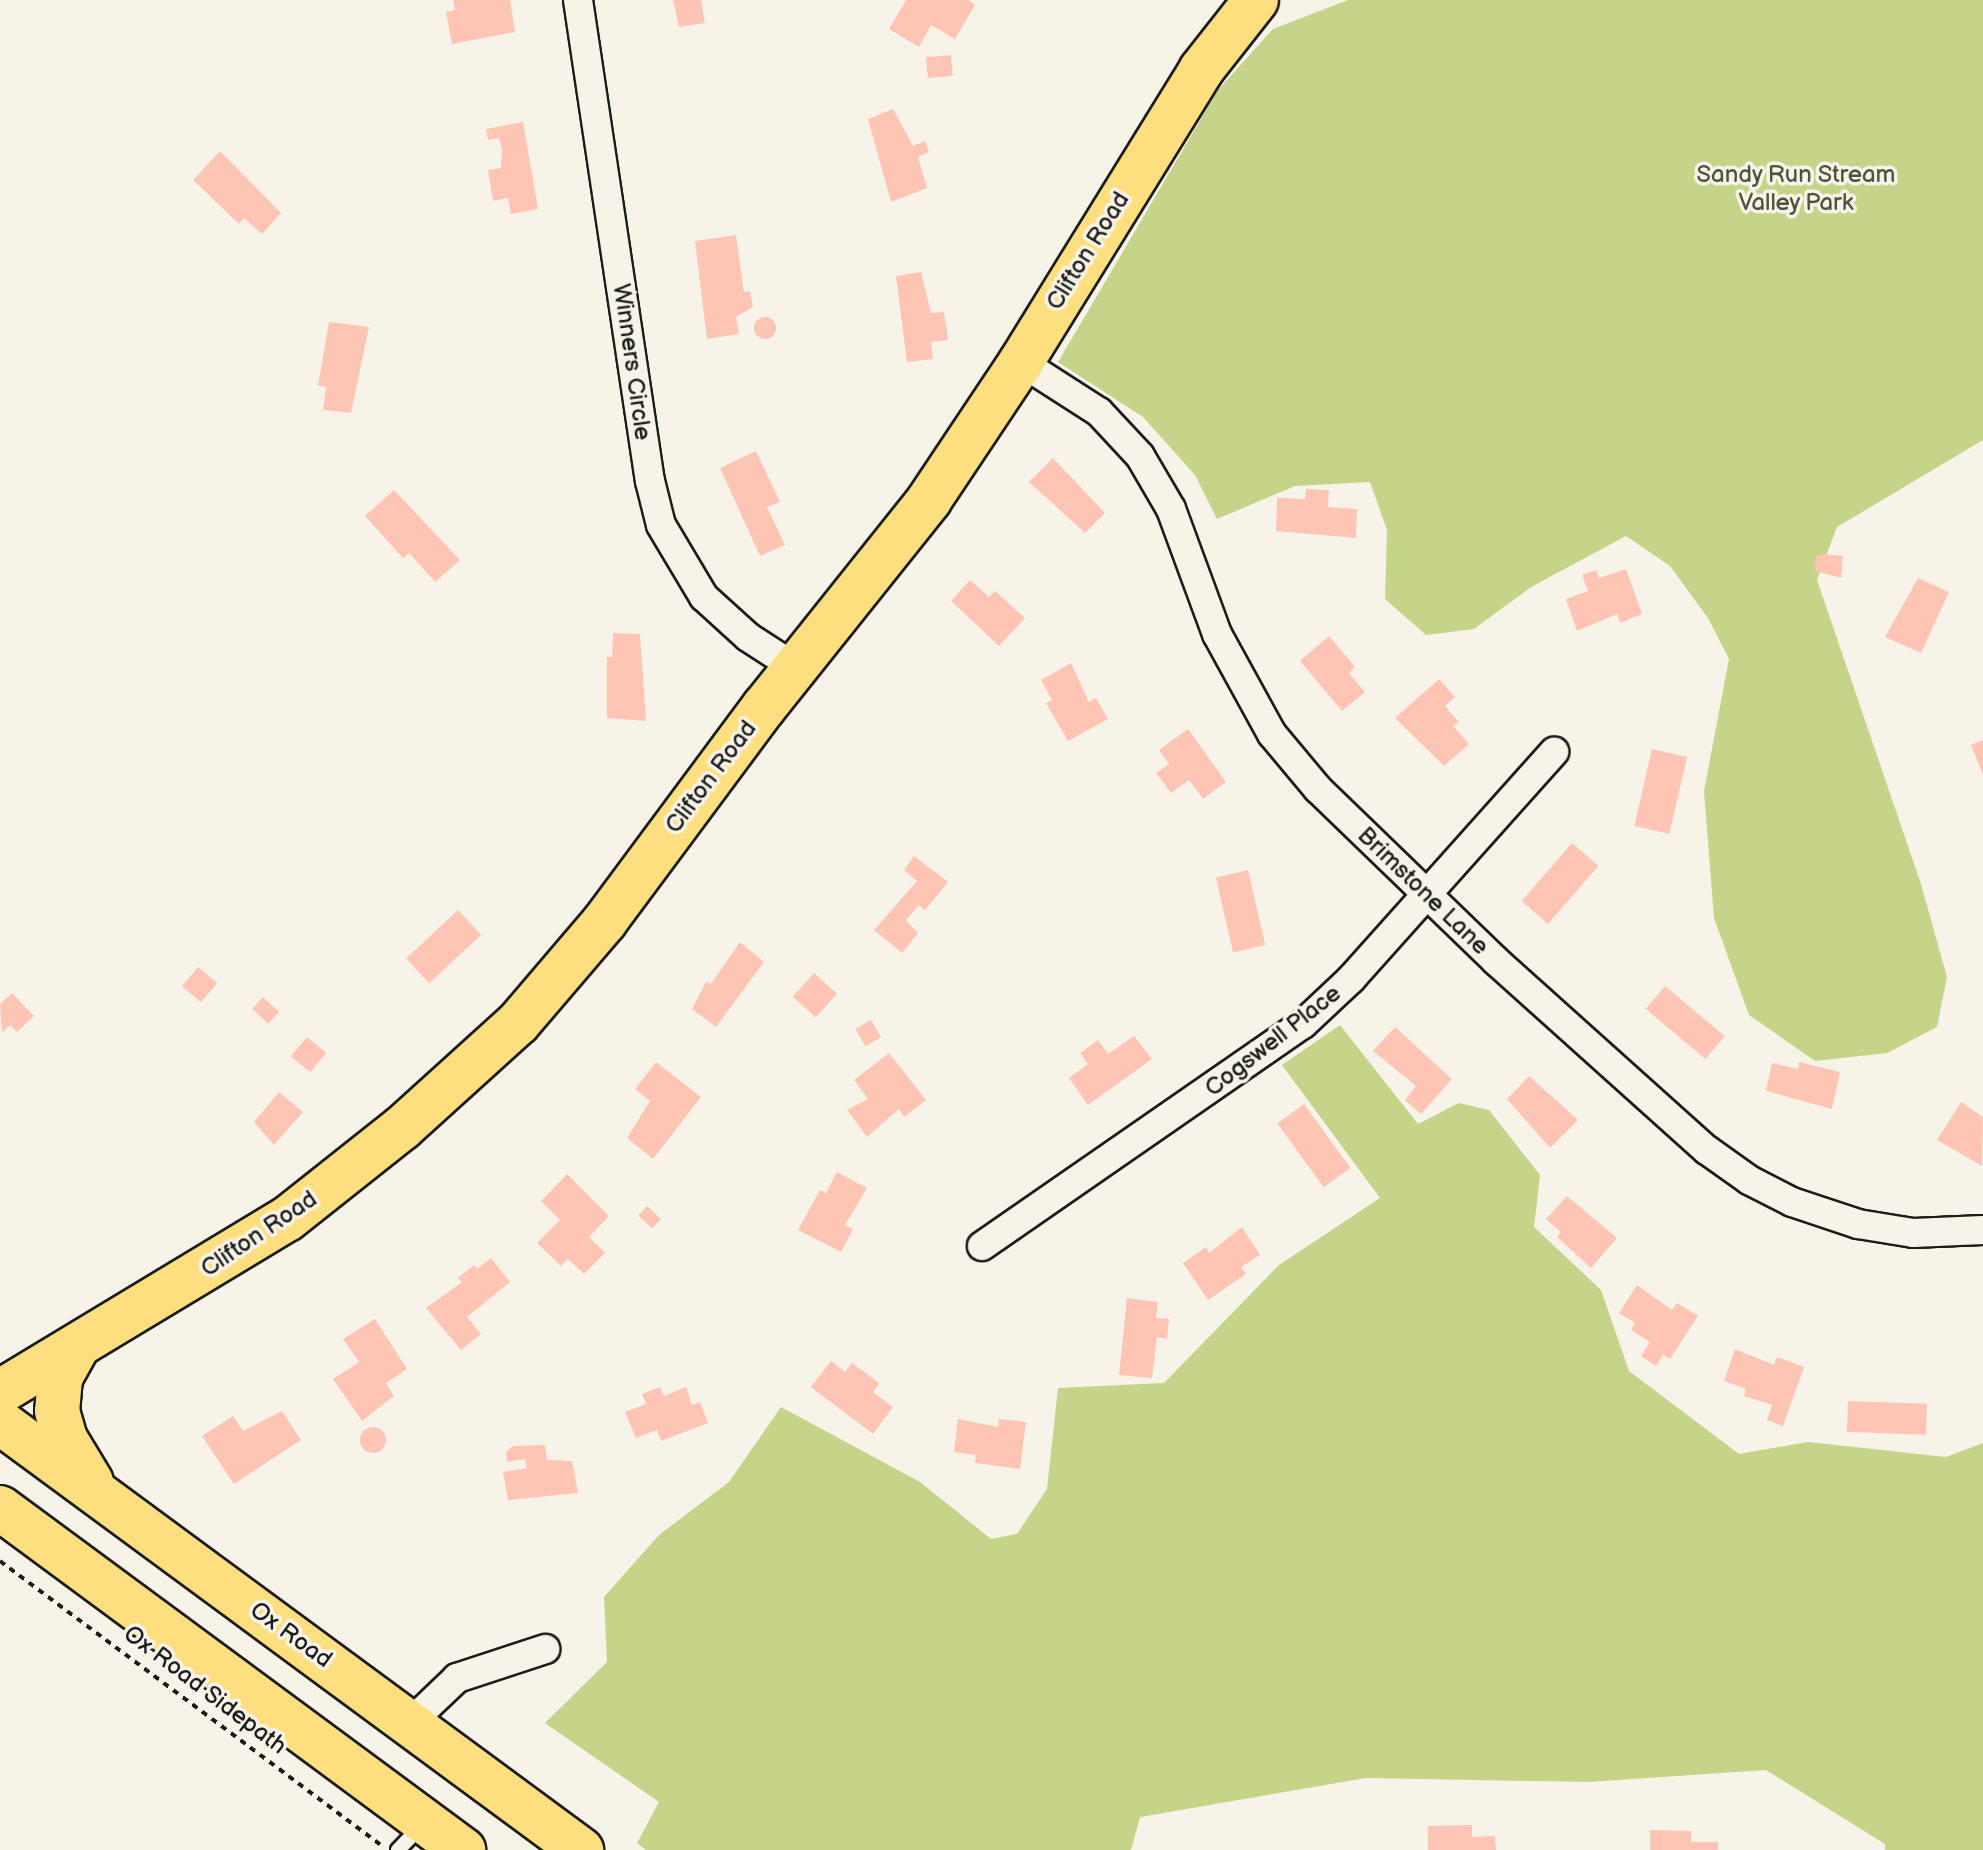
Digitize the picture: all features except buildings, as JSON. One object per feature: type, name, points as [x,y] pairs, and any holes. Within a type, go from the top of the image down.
[{"type":"main road","name":"Clifton Road","points":[[0,1392],[287,1219],[475,1064],[573,961],[796,668],[929,500],[1021,362],[1201,70],[1256,0]]},
{"type":"main road","points":[[77,1347],[60,1378],[57,1411],[73,1455],[105,1499]]},
{"type":"main road","name":"Ox Road","points":[[0,1422],[581,1850]]},
{"type":"main road","points":[[0,1508],[412,1836],[463,1850]]},
{"type":"street","name":"Winners Circle","points":[[578,0],[650,481],[661,525],[704,597],[748,637],[796,668]]},
{"type":"street","name":"Brimstone Lane","points":[[1021,362],[1099,412],[1140,456],[1171,509],[1217,634],[1272,734],[1318,789],[1426,895],[1707,1150],[1749,1180],[1792,1202],[1858,1224],[1913,1233],[1983,1230]]},
{"type":"street","name":"Cogswell Place","points":[[982,1246],[1303,1024],[1426,895],[1554,752]]},
{"type":"street","points":[[411,1722],[457,1678],[545,1649]]},
{"type":"path","name":"Ox Road Sidepath","points":[[0,1561],[387,1850]]},
{"type":"green space","name":"Sandy Run Stream Valley Park","points":[[1348,0],[1983,0],[1983,440],[1837,527],[1817,580],[1921,884],[1947,977],[1937,1027],[1887,1053],[1815,1061],[1749,1015],[1714,918],[1704,791],[1729,659],[1708,618],[1670,566],[1626,536],[1531,587],[1474,629],[1426,635],[1385,599],[1387,530],[1370,482],[1295,486],[1217,519],[1195,475],[1143,417],[1058,362],[1218,90],[1273,29]]},
{"type":"green space","points":[[1340,1025],[1418,1124],[1459,1103],[1489,1110],[1540,1175],[1534,1227],[1601,1290],[1629,1371],[1739,1454],[1808,1442],[1946,1457],[1983,1443],[1983,1850],[1885,1850],[1885,1844],[1766,1770],[1588,1782],[1366,1778],[1140,1817],[1131,1850],[646,1850],[637,1843],[659,1802],[545,1723],[607,1662],[604,1597],[659,1535],[729,1482],[781,1407],[920,1482],[991,1539],[1017,1534],[1047,1489],[1058,1388],[1164,1383],[1279,1265],[1380,1198],[1282,1065]]}]
